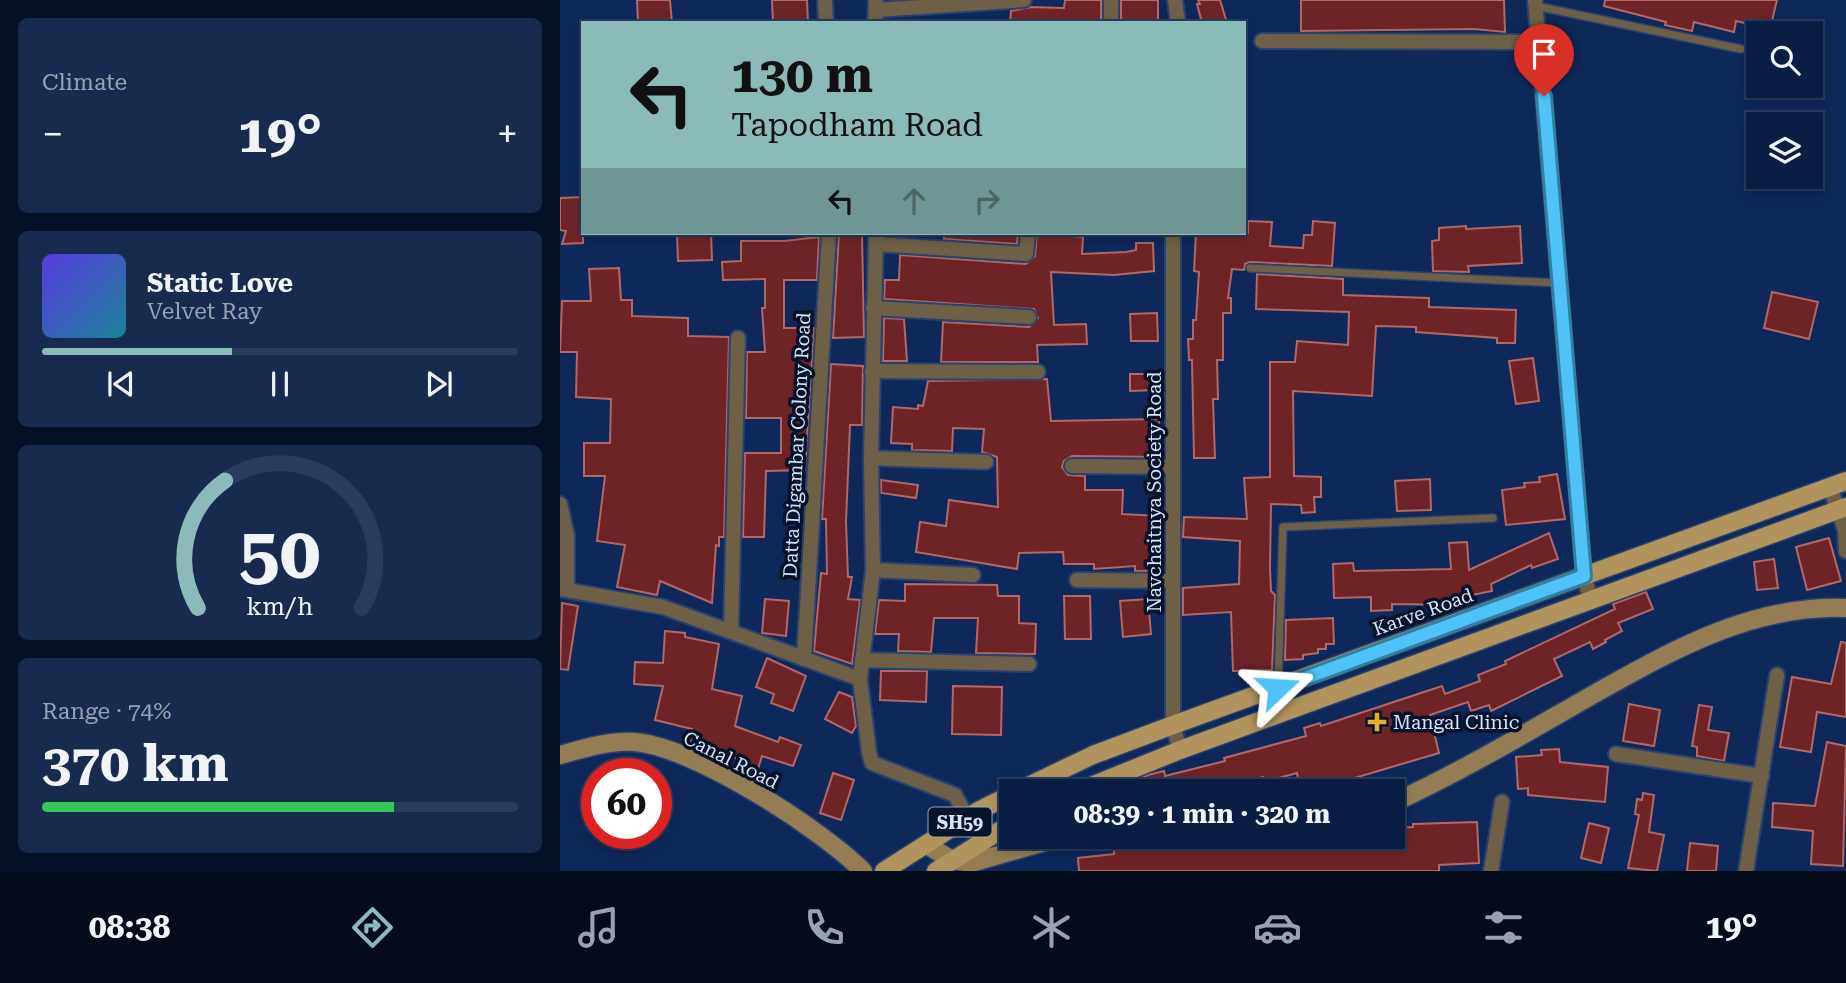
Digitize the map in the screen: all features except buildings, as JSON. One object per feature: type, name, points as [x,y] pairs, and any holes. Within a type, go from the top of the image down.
[{"type":"main road","name":"Karve Road","points":[[1043,779],[1093,755],[1173,724],[1838,484]]},
{"type":"main road","points":[[1109,779],[1180,750],[1842,509]]},
{"type":"main road","name":"SH59","points":[[920,850],[967,817],[999,801]]},
{"type":"main road","name":"SH59","points":[[936,871],[999,831]]},
{"type":"main road","points":[[884,871],[920,850]]},
{"type":"street","points":[[825,0],[826,21]]},
{"type":"street","points":[[876,11],[1024,0]]},
{"type":"street","points":[[1111,0],[1111,21]]},
{"type":"street","points":[[1175,0],[1178,21]]},
{"type":"street","points":[[1535,3],[1584,576],[1591,601]]},
{"type":"street","points":[[1262,41],[1539,42]]},
{"type":"street","name":"Datta Digambar Colony Road","points":[[804,659],[829,235]]},
{"type":"street","points":[[967,817],[956,795],[872,763],[860,679],[873,570],[871,458],[876,239],[1026,254],[1028,235]]},
{"type":"street","name":"Navchaitnya Society Road","points":[[1173,235],[1173,724],[1180,750]]},
{"type":"street","points":[[873,309],[1028,317]]},
{"type":"street","points":[[731,630],[738,338]]},
{"type":"street","points":[[872,371],[1038,372]]},
{"type":"street","points":[[871,458],[986,462]]},
{"type":"street","points":[[1072,466],[1173,467]]},
{"type":"street","points":[[1838,484],[1846,551]]},
{"type":"street","points":[[560,504],[567,535],[564,590],[663,607],[860,679]]},
{"type":"street","points":[[873,570],[972,575]]},
{"type":"street","points":[[1077,580],[1173,581]]},
{"type":"street","points":[[1405,797],[1692,642],[1769,614],[1811,607],[1846,608]]},
{"type":"street","points":[[862,660],[1029,664]]},
{"type":"street","points":[[1746,871],[1777,675]]},
{"type":"street","name":"Canal Road","points":[[560,755],[583,748],[635,742],[683,756],[788,813],[838,847],[863,871]]},
{"type":"street","points":[[1616,754],[1762,776]]},
{"type":"street","points":[[1492,871],[1502,802]]},
{"type":"street","points":[[920,850],[952,860],[978,862],[1022,849]]},
{"type":"lane","points":[[1535,3],[1741,49]]},
{"type":"lane","points":[[1250,268],[1560,283]]},
{"type":"lane","points":[[1278,688],[1283,527],[1493,518]]},
{"type":"place","name":"Mangal Clinic","points":[[1377,722]]},
{"type":"route","points":[[1278,688],[1584,576],[1544,96]]}]
